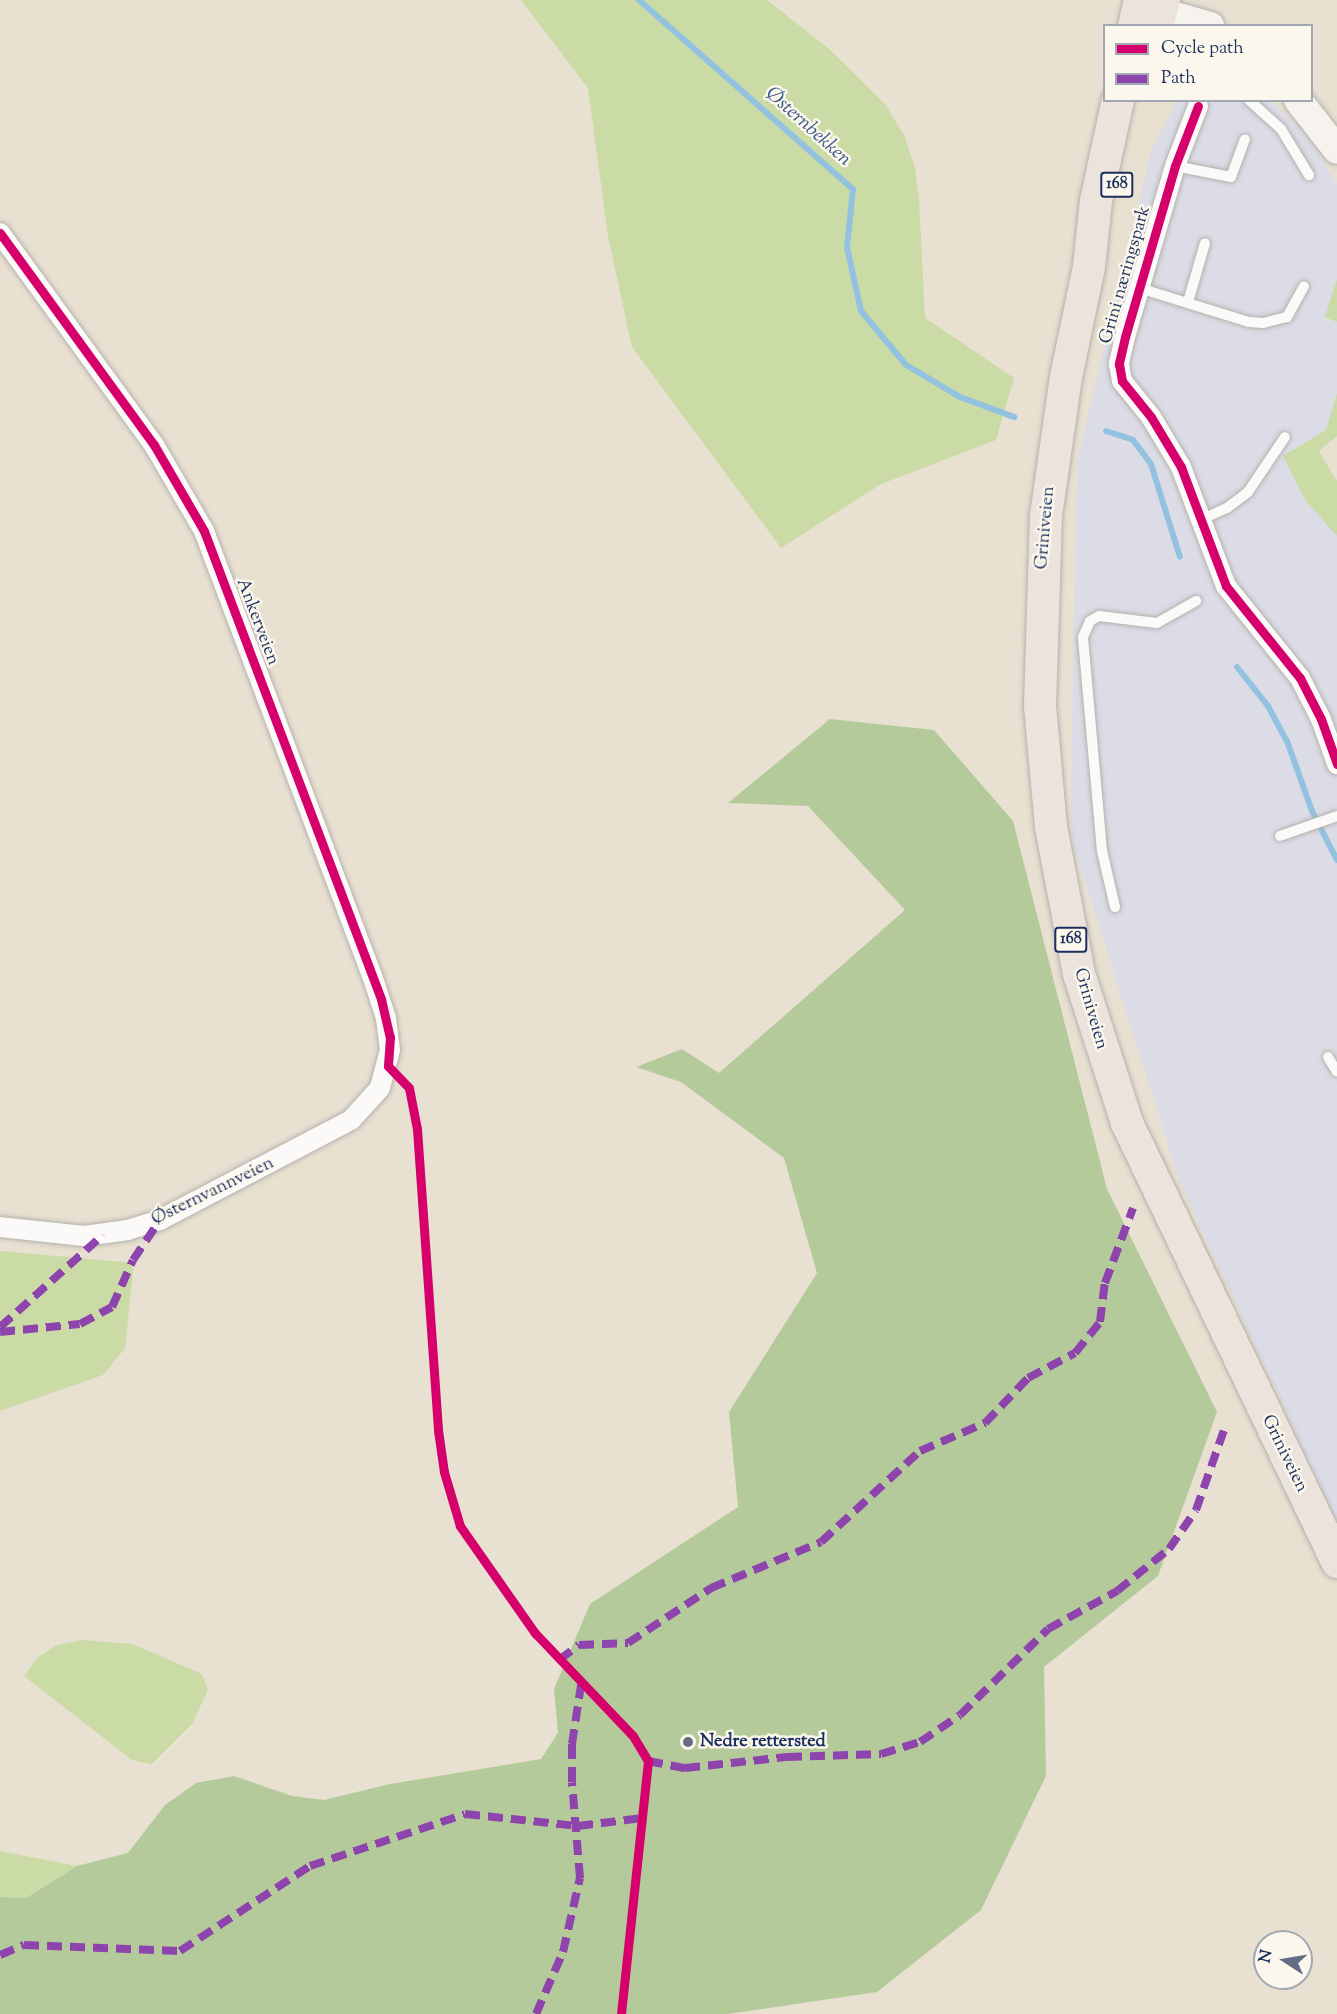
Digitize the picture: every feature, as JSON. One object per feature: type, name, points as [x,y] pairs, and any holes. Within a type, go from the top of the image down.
[{"type":"main road","points":[[1149,11],[1202,24]]},
{"type":"main road","name":"Griniveien","points":[[1118,102],[1096,201],[1089,267],[1053,455],[1041,571],[1044,756],[1065,911],[1094,1030],[1127,1123],[1337,1562]]},
{"type":"main road","name":"Griniveien","points":[[1089,267],[1112,204],[1138,102]]},
{"type":"main road","points":[[1300,102],[1337,150]]},
{"type":"street","name":"Grini næringspark","points":[[1201,103],[1175,166],[1139,288],[1119,364],[1122,381],[1151,417],[1181,467],[1226,586],[1300,678],[1321,719],[1337,764]]},
{"type":"street","name":"Ankerveien","points":[[0,233],[154,445],[204,531],[235,605],[381,999],[390,1037],[388,1066]]},
{"type":"street","name":"Østernvannveien","points":[[0,1227],[84,1236],[128,1230],[160,1220],[351,1120],[380,1088],[388,1066]]},
{"type":"lane","points":[[1251,102],[1281,129],[1309,175]]},
{"type":"lane","points":[[1175,166],[1231,177],[1245,139]]},
{"type":"lane","points":[[1188,302],[1205,243]]},
{"type":"lane","points":[[1139,288],[1248,322],[1274,321],[1287,316],[1304,286]]},
{"type":"lane","points":[[1200,520],[1227,508],[1248,492],[1285,437]]},
{"type":"lane","points":[[1114,907],[1102,851],[1083,637],[1090,621],[1099,616],[1157,623],[1196,601]]},
{"type":"lane","points":[[1280,836],[1337,816]]},
{"type":"lane","points":[[1328,1057],[1337,1072]]},
{"type":"shaded area","points":[[1176,102],[1272,102],[1308,136],[1337,184],[1337,395],[1327,437],[1312,464],[1337,505],[1337,1521],[1180,1183],[1070,834],[1077,462],[1151,151]]},
{"type":"green space","points":[[521,0],[767,0],[829,49],[885,104],[904,135],[915,168],[919,199],[925,318],[1014,378],[996,440],[881,484],[781,548],[632,347],[608,236],[588,88]]},
{"type":"green space","points":[[1337,279],[1337,322],[1325,317]]},
{"type":"green space","points":[[1337,393],[1337,436],[1319,451],[1337,481],[1337,536],[1305,500],[1283,456],[1326,430]]},
{"type":"green space","points":[[830,719],[934,730],[1013,821],[1107,1189],[1217,1412],[1158,1576],[1044,1667],[1046,1776],[981,1910],[877,1992],[728,2014],[0,2014],[0,1897],[26,1898],[77,1866],[128,1853],[165,1805],[196,1783],[234,1776],[292,1796],[324,1800],[390,1784],[541,1759],[558,1733],[554,1689],[590,1604],[738,1507],[729,1412],[817,1273],[784,1158],[681,1082],[636,1067],[682,1049],[719,1073],[905,910],[808,806],[728,803]]},
{"type":"green space","points":[[0,1251],[134,1263],[125,1348],[103,1375],[0,1411]]},
{"type":"green space","points":[[82,1640],[132,1644],[202,1674],[208,1690],[192,1724],[152,1764],[132,1760],[24,1676],[37,1658],[57,1645]]},
{"type":"green space","points":[[0,1851],[77,1866],[26,1898],[0,1897]]},
{"type":"waterway","name":"Østernbekken","points":[[639,0],[853,189],[847,247],[861,311],[906,365],[960,397],[1014,417]]},
{"type":"waterway","name":"Østernbekken","points":[[1106,431],[1133,440],[1151,464],[1180,557]]},
{"type":"waterway","name":"Østernbekken","points":[[1237,667],[1268,706],[1287,741],[1312,811],[1337,860]]},
{"type":"marked path","points":[[559,1660],[579,1645],[628,1643],[711,1588],[821,1542],[920,1451],[985,1423],[1028,1378],[1075,1353],[1100,1322],[1105,1283],[1133,1208]]},
{"type":"marked path","points":[[0,1332],[80,1324],[112,1307],[133,1260],[160,1220]]},
{"type":"marked path","points":[[0,1327],[103,1235]]},
{"type":"marked path","points":[[648,1761],[685,1768],[787,1757],[881,1754],[920,1742],[960,1715],[1048,1629],[1117,1591],[1169,1549],[1196,1510],[1225,1427]]},
{"type":"marked path","points":[[536,2014],[563,1952],[580,1878],[572,1782],[572,1744],[581,1685]]},
{"type":"marked path","points":[[0,1955],[24,1945],[180,1951],[310,1866],[465,1814],[578,1826],[643,1818]]},
{"type":"cycle path","points":[[1198,106],[1175,166],[1125,337],[1119,364],[1122,381],[1151,417],[1181,467],[1226,586],[1300,678],[1321,719],[1337,764]]},
{"type":"cycle path","points":[[0,233],[154,445],[204,531],[381,999],[390,1037],[388,1066],[409,1088],[417,1129],[438,1430],[444,1472],[460,1526],[535,1633],[633,1736],[648,1761],[621,2014]]},
{"type":"place","name":"Nedre rettersted","points":[[688,1742]]}]
